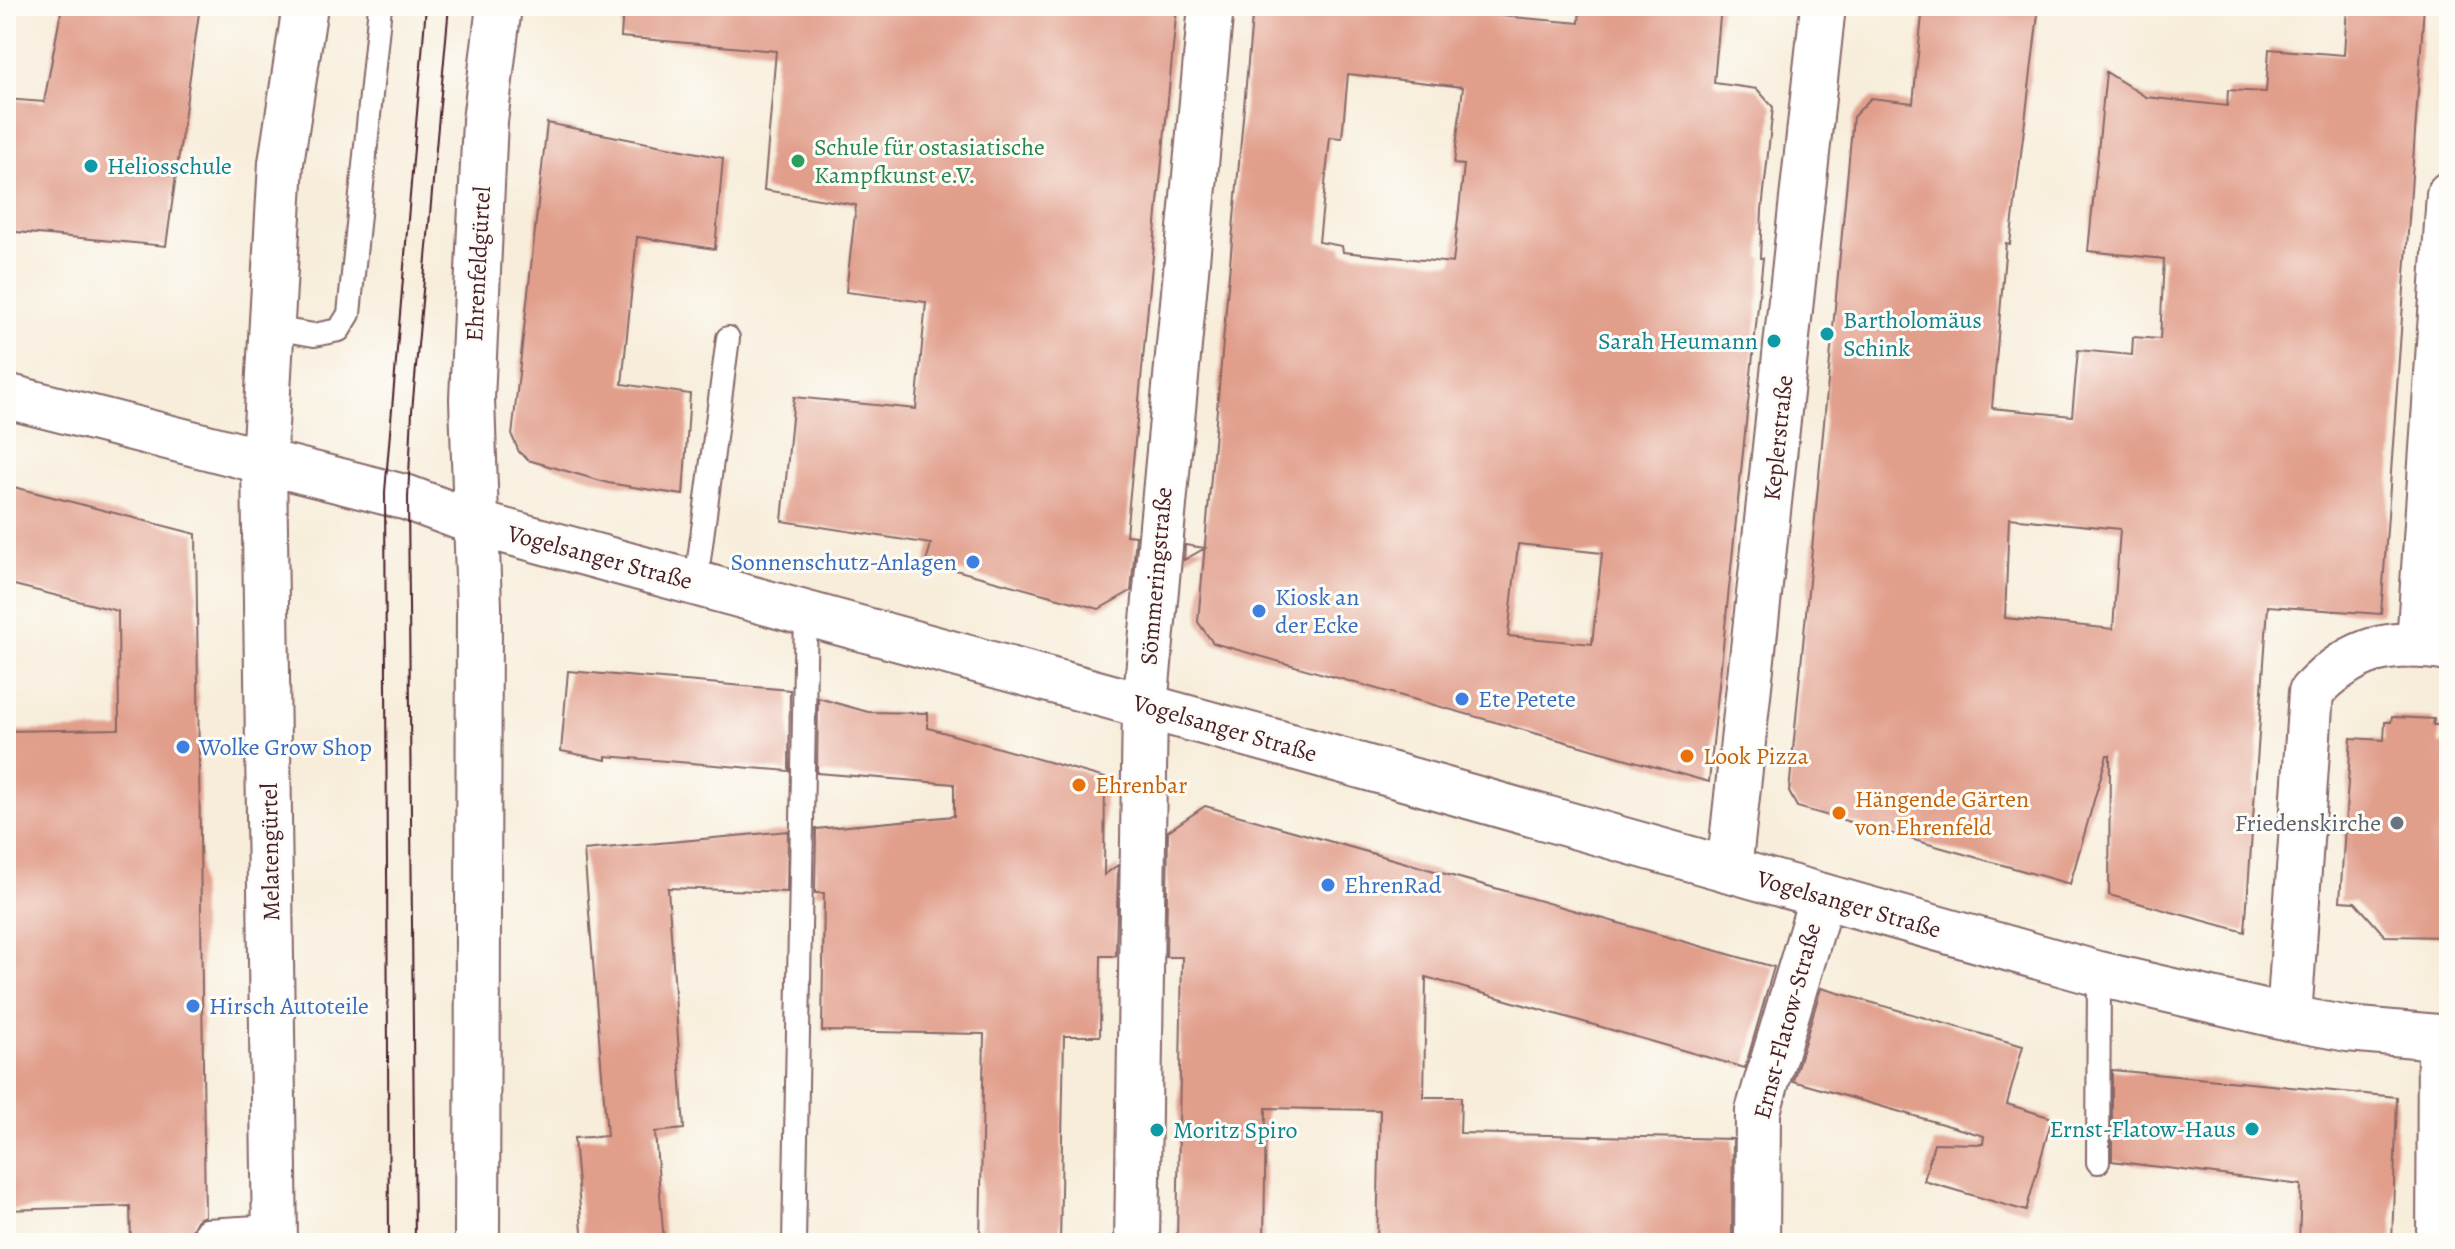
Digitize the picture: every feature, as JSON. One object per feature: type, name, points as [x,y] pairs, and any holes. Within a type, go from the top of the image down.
[{"type":"street","points":[[264,461],[283,149],[305,6]]},
{"type":"street","name":"Ehrenfeldgürtel","points":[[475,523],[473,368],[485,121],[499,6]]},
{"type":"street","name":"Sömmeringstraße","points":[[1137,1243],[1145,706],[1211,6]]},
{"type":"street","name":"Keplerstraße","points":[[1729,870],[1823,6]]},
{"type":"street","points":[[2289,1018],[2311,692],[2334,667],[2378,646],[2434,647],[2449,194]]},
{"type":"street","name":"Vogelsanger Straße","points":[[6,396],[408,498],[475,523],[806,611],[2099,974],[2348,1029],[2444,1038]]},
{"type":"street","name":"Melatengürtel","points":[[264,461],[275,1235]]},
{"type":"street","points":[[475,523],[479,607],[477,1243]]},
{"type":"street","name":"Ernst-Flatow-Straße","points":[[1757,1243],[1758,1111],[1822,896]]},
{"type":"street","points":[[2439,1243],[2444,1038]]},
{"type":"lane","points":[[272,328],[314,335],[339,330],[349,314],[380,6]]},
{"type":"lane","points":[[696,583],[728,338]]},
{"type":"lane","points":[[794,1243],[806,611]]},
{"type":"lane","points":[[2098,1162],[2099,974]]},
{"type":"lane","points":[[206,1230],[275,1235]]},
{"type":"building","name":"Heliosschule","points":[[62,6],[200,6],[166,246],[6,231],[6,99],[44,102]]},
{"type":"building","points":[[623,6],[1177,6],[1126,535],[1136,536],[1131,591],[1099,609],[926,562],[931,544],[782,521],[794,397],[916,409],[926,302],[846,292],[856,205],[764,190],[776,51],[621,37]]},
{"type":"building","points":[[1253,6],[1492,6],[1491,15],[1579,23],[1580,6],[1721,6],[1714,83],[1757,89],[1773,107],[1762,210],[1760,258],[1763,258],[1709,782],[1213,643],[1198,622]],"holes":[[[1348,74],[1463,87],[1454,164],[1464,165],[1453,263],[1343,252],[1342,246],[1319,242],[1330,137],[1342,138]],[[1518,544],[1602,553],[1592,644],[1508,636]]]},
{"type":"building","points":[[1923,6],[2039,6],[2010,244],[2006,243],[1992,408],[2072,416],[2078,350],[2132,355],[2133,337],[2160,339],[2164,259],[2088,251],[2106,72],[2146,97],[2227,106],[2228,90],[2266,92],[2269,49],[2344,55],[2347,6],[2424,6],[2381,614],[2268,606],[2245,932],[2109,895],[2110,755],[2107,755],[2070,884],[1797,807],[1789,792],[1853,117],[1871,98],[1913,103]],"holes":[[[2009,518],[2120,529],[2113,629],[2005,618]]]},
{"type":"building","points":[[547,123],[723,158],[715,249],[637,237],[622,384],[690,394],[683,495],[608,483],[528,460],[519,452],[512,436]]},
{"type":"building","points":[[6,485],[196,534],[205,1216],[198,1219],[192,1230],[202,1243],[131,1243],[130,1206],[6,1210],[6,731],[119,729],[118,611],[6,583]]},
{"type":"building","points":[[1185,545],[1205,548],[1184,560]]},
{"type":"building","points":[[568,671],[790,690],[789,771],[606,756],[606,760],[561,751]]},
{"type":"building","points":[[818,698],[868,712],[928,713],[928,728],[1105,778],[1104,875],[1118,865],[1116,956],[1101,956],[1100,1036],[1064,1036],[1060,1243],[980,1243],[984,1034],[822,1031],[824,893],[815,893],[816,829],[954,816],[954,784],[817,773]]},
{"type":"building","name":"Friedenskirche","points":[[2392,717],[2434,719],[2433,725],[2440,725],[2439,744],[2449,745],[2449,937],[2385,936],[2355,902],[2340,901],[2351,738],[2384,740],[2385,722],[2391,722]]},
{"type":"building","points":[[1205,806],[1774,967],[1745,1068],[1426,977],[1424,1097],[1461,1097],[1460,1133],[1733,1139],[1732,1243],[1377,1243],[1380,1110],[1266,1108],[1264,1243],[1177,1243],[1182,957],[1166,957],[1168,831]]},
{"type":"building","points":[[788,831],[787,892],[668,888],[684,1129],[655,1132],[664,1243],[583,1243],[574,1138],[607,1136],[584,850]]},
{"type":"building","points":[[1821,988],[2023,1046],[2007,1104],[2052,1118],[2026,1211],[1924,1181],[1934,1143],[1983,1144],[1984,1136],[1793,1081]]},
{"type":"building","name":"Ernst-Flatow-Haus","points":[[2112,1070],[2397,1097],[2392,1243],[2299,1243],[2301,1185],[2112,1161]]},
{"type":"tram line","points":[[389,1243],[385,492],[426,6]]},
{"type":"tram line","points":[[415,1243],[408,498],[412,411],[449,6]]},
{"type":"place","name":"Schule für ostasiatische Kampfkunst e.V.","points":[[798,161]]},
{"type":"place","name":"Heliosschule","points":[[91,166]]},
{"type":"place","name":"Bartholomäus Schink","points":[[1827,334]]},
{"type":"place","name":"Sarah Heumann","points":[[1774,341]]},
{"type":"place","name":"Sonnenschutz-Anlagen","points":[[973,562]]},
{"type":"place","name":"Kiosk an der Ecke","points":[[1259,611]]},
{"type":"place","name":"Ete Petete","points":[[1462,699]]},
{"type":"place","name":"Wolke Grow Shop","points":[[183,747]]},
{"type":"place","name":"Look Pizza","points":[[1687,756]]},
{"type":"place","name":"Ehrenbar","points":[[1079,785]]},
{"type":"place","name":"Hängende Gärten von Ehrenfeld","points":[[1839,813]]},
{"type":"place","name":"Friedenskirche","points":[[2397,823]]},
{"type":"place","name":"EhrenRad","points":[[1328,885]]},
{"type":"place","name":"Hirsch Autoteile","points":[[193,1006]]},
{"type":"place","name":"Ernst-Flatow-Haus","points":[[2252,1129]]},
{"type":"place","name":"Moritz Spiro","points":[[1157,1130]]}]
